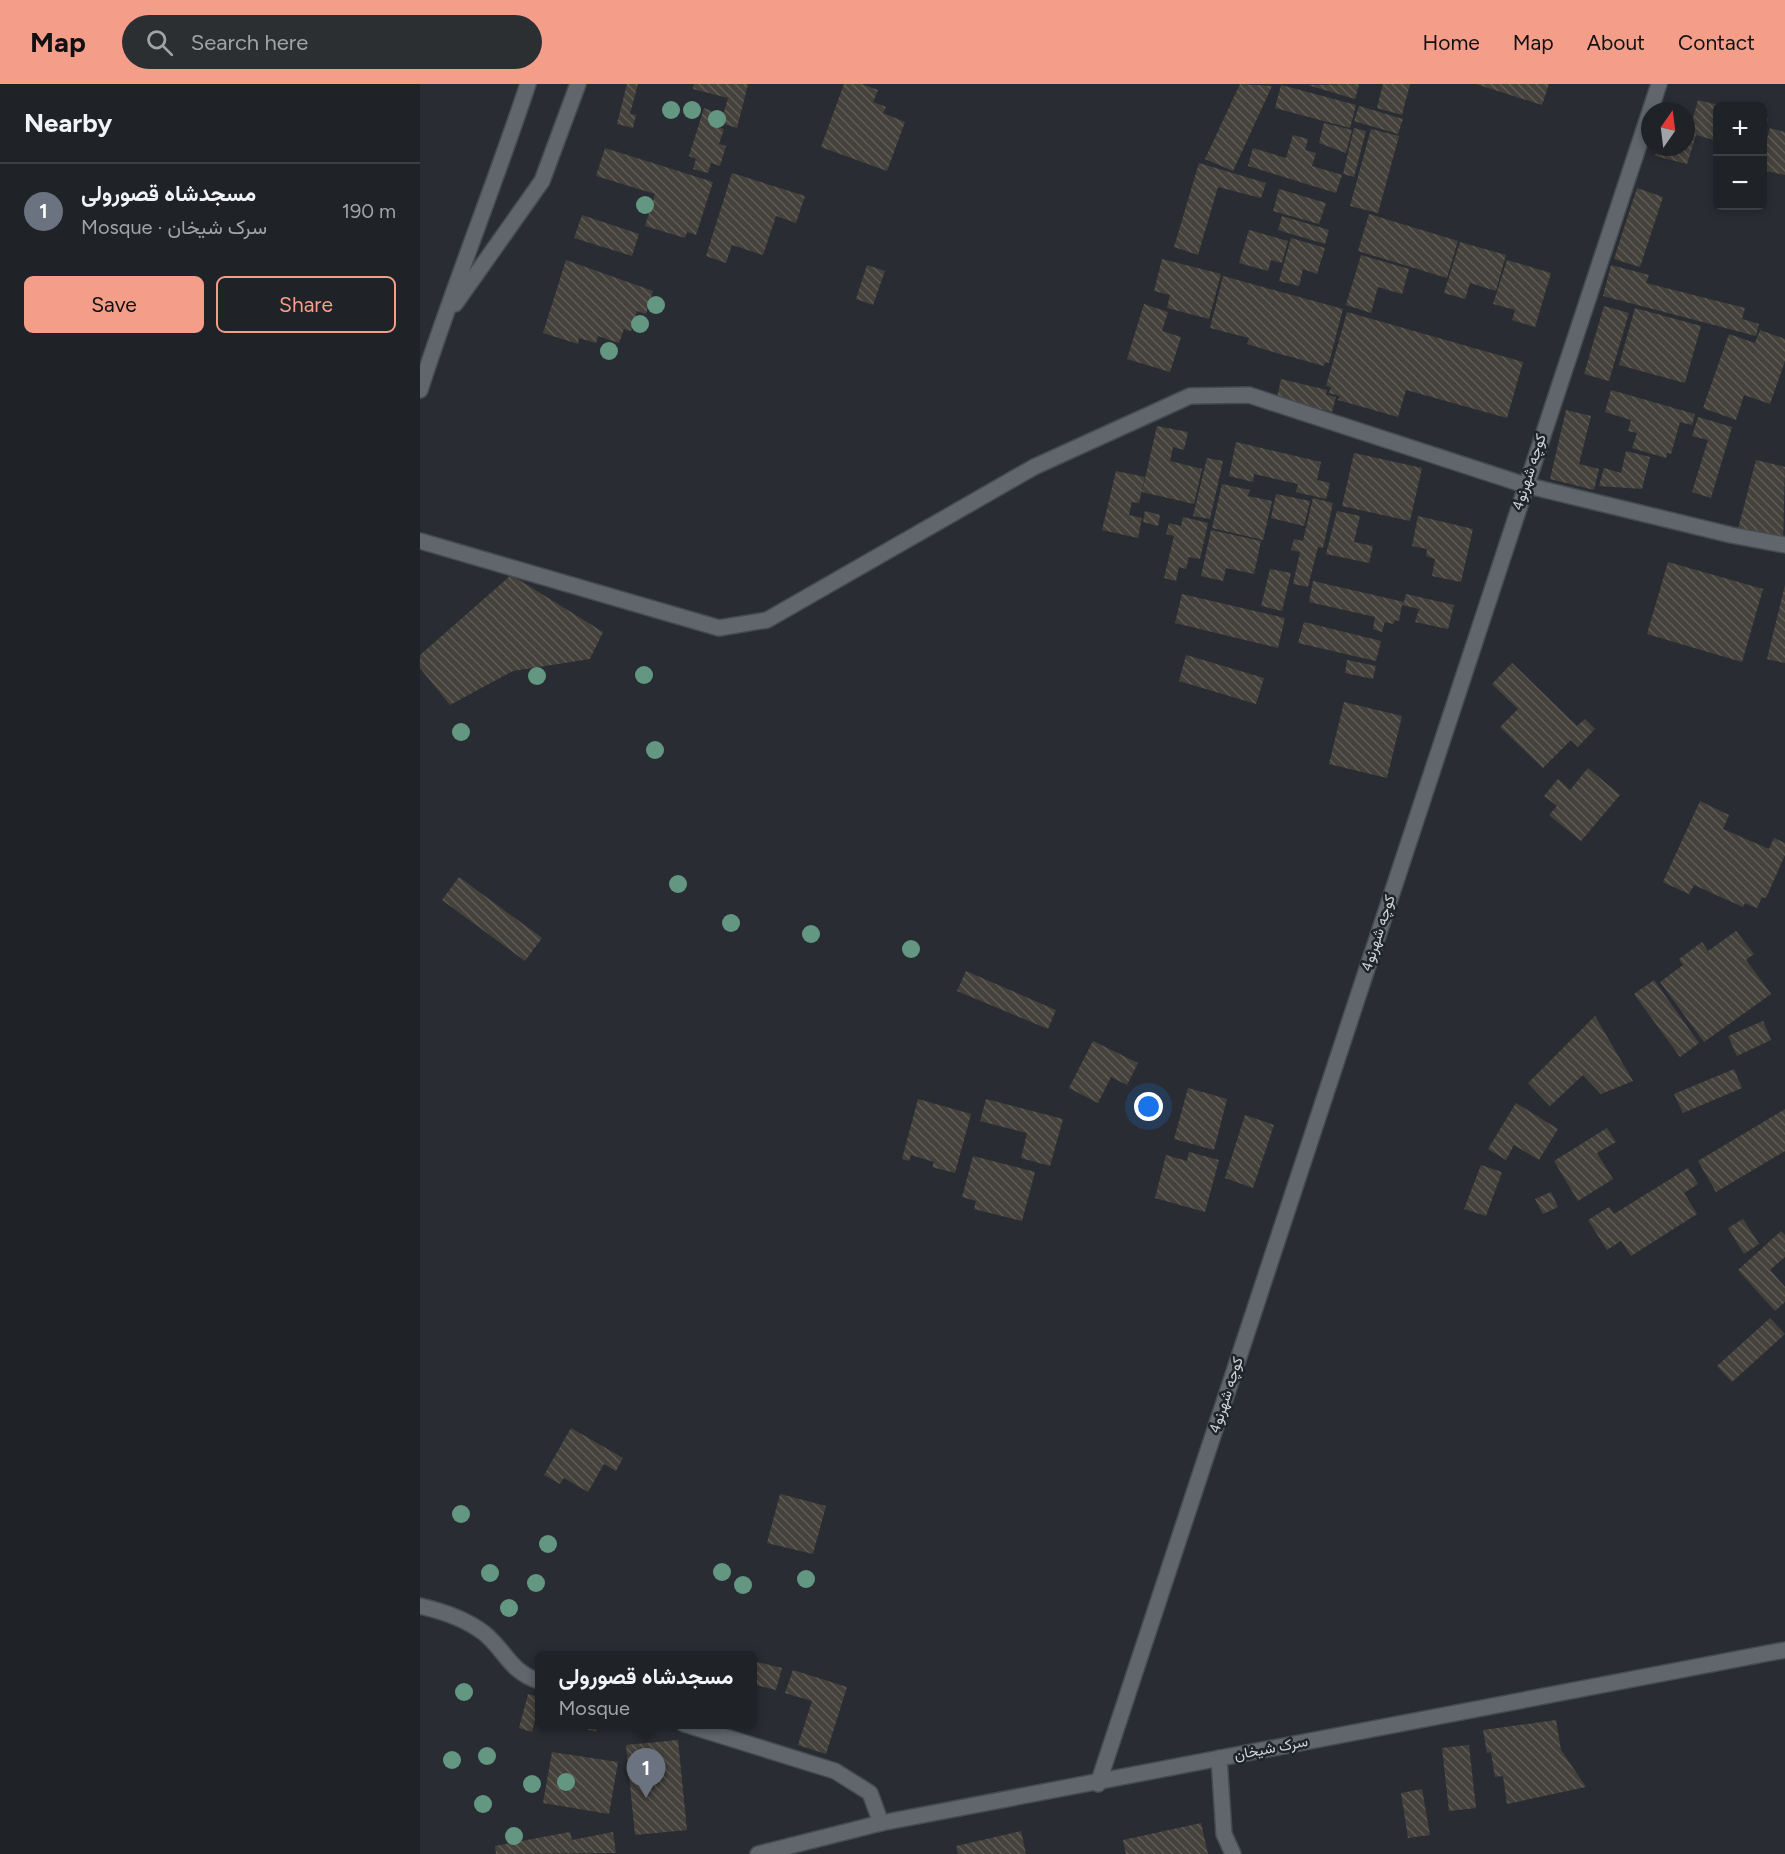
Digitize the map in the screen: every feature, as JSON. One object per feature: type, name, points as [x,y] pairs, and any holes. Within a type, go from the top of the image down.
[{"type":"street","points":[[420,390],[441,324],[500,168],[528,84]]},
{"type":"street","points":[[441,324],[542,181],[578,84]]},
{"type":"street","name":"کوچه شهرنو4","points":[[1098,1784],[1659,84]]},
{"type":"street","points":[[420,541],[719,628],[767,620],[1034,467],[1190,396],[1249,395],[1525,485],[1731,535],[1785,545]]},
{"type":"street","points":[[420,1606],[447,1612],[484,1633],[523,1676],[535,1680]]},
{"type":"street","name":"سرک شیخان","points":[[758,1854],[881,1823],[1098,1784],[1219,1758],[1785,1650]]},
{"type":"street","points":[[697,1729],[835,1771],[870,1793],[881,1823]]},
{"type":"street","points":[[1219,1758],[1224,1834],[1233,1854]]},
{"type":"building","points":[[627,84],[638,84],[630,114],[636,115],[633,128],[617,124]]},
{"type":"building","points":[[694,84],[748,84],[737,128],[721,123],[728,98],[693,89]]},
{"type":"building","points":[[844,84],[861,84],[878,90],[873,102],[886,107],[883,113],[905,122],[887,171],[821,147]]},
{"type":"building","points":[[1240,84],[1272,86],[1233,171],[1205,159]]},
{"type":"building","points":[[1383,84],[1410,84],[1402,115],[1377,108]]},
{"type":"building","points":[[1476,84],[1549,84],[1542,105]]},
{"type":"building","points":[[1281,85],[1356,105],[1350,128],[1275,108]]},
{"type":"building","points":[[1308,85],[1359,85],[1355,99]]},
{"type":"building","points":[[1698,100],[1713,104],[1713,140],[1696,135],[1695,138],[1695,111]]},
{"type":"building","points":[[1359,106],[1403,119],[1398,134],[1354,121]]},
{"type":"building","points":[[704,108],[715,112],[711,125],[724,129],[719,144],[726,146],[720,166],[711,163],[708,173],[693,169],[696,159],[689,156]]},
{"type":"building","points":[[1324,123],[1352,130],[1346,153],[1319,143]]},
{"type":"building","points":[[1354,128],[1366,131],[1354,177],[1343,174]]},
{"type":"building","points":[[1770,128],[1785,132],[1785,175],[1767,171],[1767,138]]},
{"type":"building","points":[[1371,129],[1399,136],[1378,213],[1350,206]]},
{"type":"building","points":[[1293,135],[1308,139],[1305,150],[1316,153],[1312,166],[1342,175],[1336,193],[1248,166],[1253,148],[1286,158]]},
{"type":"building","points":[[605,148],[713,182],[696,235],[687,232],[685,238],[645,226],[655,194],[596,176]]},
{"type":"building","points":[[1655,156],[1689,156],[1687,164]]},
{"type":"building","points":[[1199,163],[1266,183],[1261,198],[1218,187],[1198,255],[1174,247]]},
{"type":"building","points":[[732,173],[805,196],[796,223],[776,216],[763,255],[732,245],[726,263],[706,256]]},
{"type":"building","points":[[1637,188],[1663,197],[1640,267],[1614,259]]},
{"type":"building","points":[[1279,189],[1326,203],[1319,224],[1273,211]]},
{"type":"building","points":[[1369,214],[1458,241],[1447,278],[1358,251]]},
{"type":"building","points":[[582,215],[639,234],[632,256],[574,238]]},
{"type":"building","points":[[1282,216],[1329,230],[1325,244],[1278,230]]},
{"type":"building","points":[[1249,230],[1288,241],[1282,263],[1271,260],[1268,271],[1239,263]]},
{"type":"building","points":[[1291,238],[1325,248],[1317,274],[1303,269],[1299,286],[1279,281]]},
{"type":"building","points":[[1460,242],[1506,255],[1496,291],[1470,283],[1465,299],[1444,293]]},
{"type":"building","points":[[1361,255],[1409,269],[1402,294],[1378,287],[1371,313],[1346,305]]},
{"type":"building","points":[[1162,259],[1221,274],[1209,319],[1167,308],[1170,295],[1154,291]]},
{"type":"building","points":[[566,260],[653,291],[646,314],[637,311],[631,331],[624,329],[619,343],[598,336],[596,343],[579,338],[578,344],[543,333]]},
{"type":"building","points":[[1507,260],[1551,273],[1535,327],[1512,320],[1515,310],[1493,304]]},
{"type":"building","points":[[867,265],[885,271],[873,305],[856,299]]},
{"type":"building","points":[[1611,265],[1649,275],[1646,283],[1745,308],[1742,319],[1759,324],[1756,336],[1603,296]]},
{"type":"building","points":[[1223,276],[1343,309],[1329,363],[1325,362],[1324,366],[1280,354],[1247,344],[1249,338],[1210,328]]},
{"type":"building","points":[[1144,304],[1168,312],[1162,331],[1181,337],[1170,372],[1127,359]]},
{"type":"building","points":[[1604,306],[1629,313],[1609,381],[1584,374]]},
{"type":"building","points":[[1635,308],[1701,326],[1685,383],[1619,365]]},
{"type":"building","points":[[1347,312],[1523,362],[1507,418],[1406,390],[1398,417],[1338,400],[1340,396],[1329,393],[1331,387],[1326,386]]},
{"type":"building","points":[[1760,330],[1785,339],[1785,361],[1770,404],[1744,395],[1736,420],[1703,408],[1729,334],[1755,343]]},
{"type":"building","points":[[1281,379],[1327,390],[1326,395],[1336,397],[1332,412],[1277,398]]},
{"type":"building","points":[[1611,390],[1695,414],[1692,425],[1680,422],[1671,454],[1667,453],[1666,458],[1632,448],[1637,433],[1628,431],[1631,420],[1605,412]]},
{"type":"building","points":[[1566,410],[1591,416],[1579,464],[1599,469],[1594,490],[1550,479]]},
{"type":"building","points":[[1698,417],[1732,427],[1711,498],[1692,492],[1708,440],[1692,436]]},
{"type":"building","points":[[1157,426],[1188,432],[1184,450],[1173,447],[1170,461],[1202,469],[1194,504],[1142,492]]},
{"type":"building","points":[[1236,442],[1321,462],[1317,480],[1330,483],[1326,499],[1296,492],[1298,484],[1254,474],[1253,482],[1229,476]]},
{"type":"building","points":[[1626,451],[1650,457],[1642,489],[1599,486],[1604,468],[1621,473]]},
{"type":"building","points":[[1354,453],[1422,468],[1410,521],[1342,506]]},
{"type":"building","points":[[1207,458],[1223,461],[1210,519],[1193,516]]},
{"type":"building","points":[[1756,460],[1785,467],[1783,541],[1738,529]]},
{"type":"building","points":[[1116,471],[1145,477],[1139,503],[1132,502],[1129,515],[1142,518],[1138,538],[1102,530]]},
{"type":"building","points":[[1222,484],[1250,490],[1248,496],[1272,501],[1263,540],[1212,528]]},
{"type":"building","points":[[1276,494],[1310,501],[1304,526],[1271,518]]},
{"type":"building","points":[[1313,498],[1333,503],[1323,548],[1318,547],[1308,587],[1293,584],[1300,552],[1291,550],[1294,539],[1303,541]]},
{"type":"building","points":[[1145,511],[1160,515],[1158,526],[1143,522]]},
{"type":"building","points":[[1337,511],[1360,516],[1354,542],[1373,546],[1369,563],[1326,554]]},
{"type":"building","points":[[1418,516],[1473,529],[1461,582],[1432,576],[1435,559],[1426,556],[1427,549],[1412,546]]},
{"type":"building","points":[[1183,517],[1208,523],[1200,559],[1189,557],[1186,569],[1179,567],[1176,581],[1164,578],[1174,536],[1166,534],[1169,523],[1181,526]]},
{"type":"building","points":[[1211,530],[1261,541],[1254,574],[1226,568],[1223,581],[1201,576]]},
{"type":"building","points":[[1668,562],[1763,589],[1742,662],[1647,634]]},
{"type":"building","points":[[1270,569],[1291,573],[1282,611],[1261,606]]},
{"type":"building","points":[[511,575],[603,632],[590,659],[513,671],[450,705],[420,668],[420,655]]},
{"type":"building","points":[[1313,581],[1404,602],[1406,594],[1454,605],[1448,629],[1415,622],[1419,609],[1402,605],[1399,621],[1395,620],[1393,624],[1385,622],[1382,632],[1373,629],[1375,617],[1309,602]]},
{"type":"building","points":[[1785,585],[1785,663],[1767,659]]},
{"type":"building","points":[[1182,594],[1285,618],[1278,648],[1175,623]]},
{"type":"building","points":[[1304,622],[1381,641],[1376,661],[1298,643]]},
{"type":"building","points":[[1186,655],[1264,678],[1256,704],[1179,681]]},
{"type":"building","points":[[1347,660],[1376,666],[1373,679],[1345,673]]},
{"type":"building","points":[[1512,663],[1577,726],[1585,719],[1595,729],[1578,747],[1571,740],[1543,768],[1500,727],[1518,709],[1492,684]]},
{"type":"building","points":[[1344,702],[1402,716],[1387,778],[1329,764]]},
{"type":"building","points":[[1588,768],[1620,795],[1581,841],[1549,815],[1557,806],[1544,796],[1558,779],[1570,790]]},
{"type":"building","points":[[1700,801],[1729,815],[1723,829],[1769,849],[1774,838],[1785,843],[1785,855],[1766,898],[1762,897],[1757,908],[1745,903],[1743,907],[1694,885],[1689,894],[1663,882]]},
{"type":"building","points":[[459,877],[542,938],[525,961],[442,900]]},
{"type":"building","points":[[1736,931],[1754,954],[1746,960],[1771,994],[1704,1042],[1660,982],[1683,965],[1679,959],[1702,942],[1708,951]]},
{"type":"building","points":[[966,971],[1056,1010],[1048,1029],[957,991]]},
{"type":"building","points":[[1654,980],[1699,1043],[1680,1057],[1634,994]]},
{"type":"building","points":[[1595,1016],[1633,1081],[1601,1094],[1583,1075],[1550,1106],[1528,1083]]},
{"type":"building","points":[[1763,1021],[1771,1040],[1737,1056],[1728,1036]]},
{"type":"building","points":[[1093,1041],[1138,1063],[1127,1085],[1111,1077],[1098,1103],[1069,1088]]},
{"type":"building","points":[[1734,1069],[1742,1088],[1683,1113],[1674,1094]]},
{"type":"building","points":[[1188,1088],[1227,1099],[1214,1150],[1174,1139]]},
{"type":"building","points":[[918,1099],[971,1114],[955,1173],[932,1167],[934,1162],[911,1155],[909,1161],[902,1159]]},
{"type":"building","points":[[986,1099],[1063,1119],[1050,1166],[1021,1158],[1027,1133],[980,1121]]},
{"type":"building","points":[[1516,1103],[1558,1129],[1539,1160],[1514,1145],[1506,1160],[1488,1149]]},
{"type":"building","points":[[1785,1109],[1785,1151],[1716,1192],[1698,1161]]},
{"type":"building","points":[[1245,1115],[1274,1125],[1253,1188],[1225,1178]]},
{"type":"building","points":[[1607,1128],[1616,1142],[1597,1153],[1613,1179],[1578,1201],[1554,1161]]},
{"type":"building","points":[[1189,1152],[1219,1160],[1205,1212],[1155,1198],[1166,1155],[1187,1161]]},
{"type":"building","points":[[973,1156],[1035,1172],[1022,1221],[974,1209],[976,1201],[962,1197]]},
{"type":"building","points":[[1481,1165],[1502,1172],[1486,1216],[1464,1209]]},
{"type":"building","points":[[1688,1168],[1698,1184],[1684,1193],[1697,1214],[1631,1256],[1621,1241],[1607,1250],[1588,1220],[1609,1207],[1614,1214]]},
{"type":"building","points":[[1551,1192],[1558,1207],[1543,1214],[1535,1199]]},
{"type":"building","points":[[1743,1219],[1759,1244],[1744,1254],[1728,1228]]},
{"type":"building","points":[[1781,1231],[1785,1235],[1785,1257],[1770,1270],[1785,1287],[1785,1302],[1775,1311],[1738,1270]]},
{"type":"building","points":[[1770,1318],[1785,1334],[1732,1382],[1717,1366]]},
{"type":"building","points":[[571,1428],[623,1458],[616,1471],[604,1464],[588,1492],[564,1478],[560,1484],[544,1475]]},
{"type":"building","points":[[780,1494],[826,1506],[813,1554],[767,1543]]},
{"type":"building","points":[[757,1662],[782,1668],[776,1690],[757,1685]]},
{"type":"building","points":[[793,1670],[847,1687],[826,1754],[798,1745],[812,1701],[785,1693]]},
{"type":"building","points":[[528,1694],[535,1696],[535,1720],[532,1732],[519,1728]]},
{"type":"building","points":[[1556,1720],[1561,1750],[1586,1787],[1507,1804],[1503,1776],[1495,1777],[1491,1752],[1487,1753],[1483,1730]]},
{"type":"building","points":[[678,1740],[687,1830],[635,1835],[626,1745]]},
{"type":"building","points":[[1469,1745],[1476,1808],[1449,1811],[1442,1748]]},
{"type":"building","points":[[552,1752],[618,1762],[609,1814],[543,1803]]},
{"type":"building","points":[[1422,1789],[1430,1835],[1408,1838],[1401,1793]]},
{"type":"building","points":[[1201,1823],[1208,1854],[1126,1854],[1123,1840]]},
{"type":"building","points":[[1021,1831],[1026,1854],[958,1854],[956,1846]]},
{"type":"building","points":[[570,1832],[572,1840],[613,1832],[616,1853],[496,1854],[495,1846]]},
{"type":"place","name":"مسجدشاه قصورولی","points":[[646,1798]]}]
